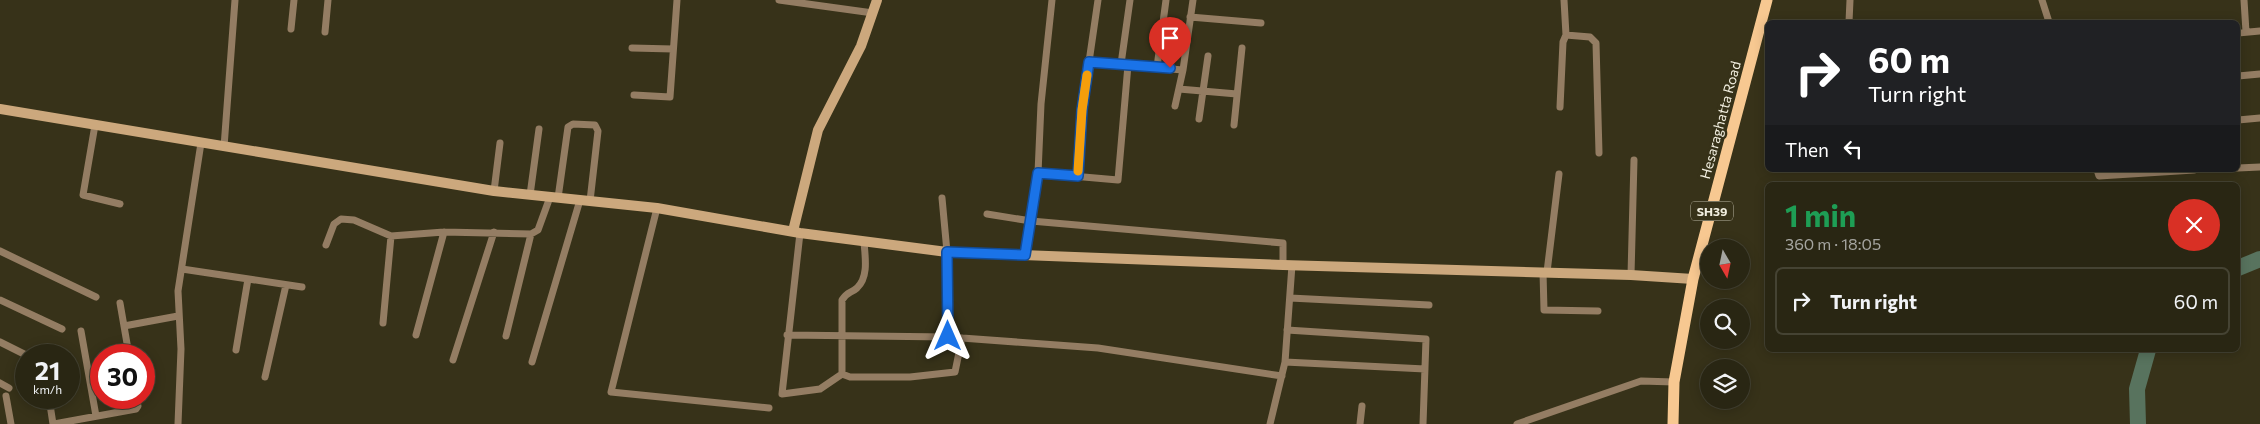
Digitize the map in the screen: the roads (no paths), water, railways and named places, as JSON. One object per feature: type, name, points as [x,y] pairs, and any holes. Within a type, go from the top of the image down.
[{"type":"main road","name":"Hesaraghatta Road","points":[[1673,424],[1674,382],[1693,280],[1768,0]]},
{"type":"street","points":[[224,147],[234,0]]},
{"type":"street","points":[[292,29],[294,0]]},
{"type":"street","points":[[325,32],[328,0]]},
{"type":"street","points":[[634,95],[670,97],[677,0]]},
{"type":"street","points":[[779,0],[873,14]]},
{"type":"street","points":[[842,374],[820,389],[782,394],[797,232],[818,130],[861,46],[877,0]]},
{"type":"street","points":[[1025,255],[1038,173],[1041,104],[1052,0]]},
{"type":"street","points":[[1078,176],[1082,110],[1098,0]]},
{"type":"street","points":[[1038,173],[1118,180],[1124,64],[1130,0]]},
{"type":"street","points":[[1156,67],[1166,0]]},
{"type":"street","points":[[1175,106],[1183,70],[1193,0]]},
{"type":"street","points":[[1560,107],[1566,35],[1564,0]]},
{"type":"street","points":[[1849,20],[1850,0]]},
{"type":"street","points":[[2042,0],[2048,20]]},
{"type":"street","points":[[2244,0],[2246,32]]},
{"type":"street","points":[[1190,17],[1261,23]]},
{"type":"street","points":[[2240,33],[2260,31]]},
{"type":"street","points":[[1566,35],[1590,37],[1596,44],[1599,153]]},
{"type":"street","points":[[632,48],[673,49]]},
{"type":"street","points":[[1234,125],[1242,48]]},
{"type":"street","points":[[1199,119],[1208,56]]},
{"type":"street","points":[[1089,62],[1183,70]]},
{"type":"street","points":[[2240,76],[2260,74]]},
{"type":"street","points":[[1179,88],[1237,94]]},
{"type":"street","points":[[0,109],[494,191],[657,208],[797,232],[947,252],[1288,265],[1632,275],[1693,280]]},
{"type":"street","points":[[2240,120],[2260,118]]},
{"type":"street","points":[[326,245],[334,224],[341,219],[354,220],[391,236],[444,232],[531,234],[538,230],[554,198],[568,127],[573,124],[595,125],[598,131],[585,200],[532,362]]},
{"type":"street","points":[[95,125],[83,194],[120,204]]},
{"type":"street","points":[[530,195],[540,129]]},
{"type":"street","points":[[178,424],[181,349],[178,291],[200,143]]},
{"type":"street","points":[[494,191],[500,143]]},
{"type":"street","points":[[1632,275],[1634,160]]},
{"type":"street","points":[[2240,168],[2260,167]]},
{"type":"street","points":[[2098,172],[2099,176],[2162,172]]},
{"type":"street","points":[[1559,174],[1545,272],[1544,310],[1598,311]]},
{"type":"street","points":[[942,198],[947,252],[948,336]]},
{"type":"street","points":[[657,208],[611,392],[769,408]]},
{"type":"street","points":[[987,214],[1031,221],[1283,243],[1288,265],[1290,298],[1285,362],[1270,424]]},
{"type":"street","points":[[416,335],[444,232]]},
{"type":"street","points":[[453,360],[494,232]]},
{"type":"street","points":[[506,336],[531,234]]},
{"type":"street","points":[[383,323],[391,236]]},
{"type":"street","points":[[842,374],[842,300],[846,293],[856,289],[862,282],[866,270],[864,242]]},
{"type":"street","points":[[0,251],[96,297]]},
{"type":"street","points":[[182,269],[302,287]]},
{"type":"street","points":[[236,350],[248,279]]},
{"type":"street","points":[[265,377],[286,285]]},
{"type":"street","points":[[1290,298],[1429,306]]},
{"type":"street","points":[[0,300],[62,329]]},
{"type":"street","points":[[120,303],[127,344]]},
{"type":"street","points":[[124,326],[178,316]]},
{"type":"street","points":[[81,330],[96,416]]},
{"type":"street","points":[[1287,330],[1426,339],[1423,424]]},
{"type":"street","points":[[787,334],[843,337],[948,336],[1098,348],[1282,376]]},
{"type":"street","points":[[842,374],[850,377],[910,377],[955,372],[962,338]]},
{"type":"street","points":[[0,342],[15,350]]},
{"type":"street","points":[[1285,362],[1425,369]]},
{"type":"street","points":[[1517,424],[1641,381],[1674,382]]},
{"type":"street","points":[[0,384],[9,388]]},
{"type":"street","points":[[6,396],[10,424]]},
{"type":"street","points":[[1360,424],[1362,406]]},
{"type":"street","points":[[51,409],[53,424],[136,409]]},
{"type":"waterway","points":[[2240,267],[2260,259]]},
{"type":"waterway","points":[[2138,424],[2137,389],[2147,352]]}]
